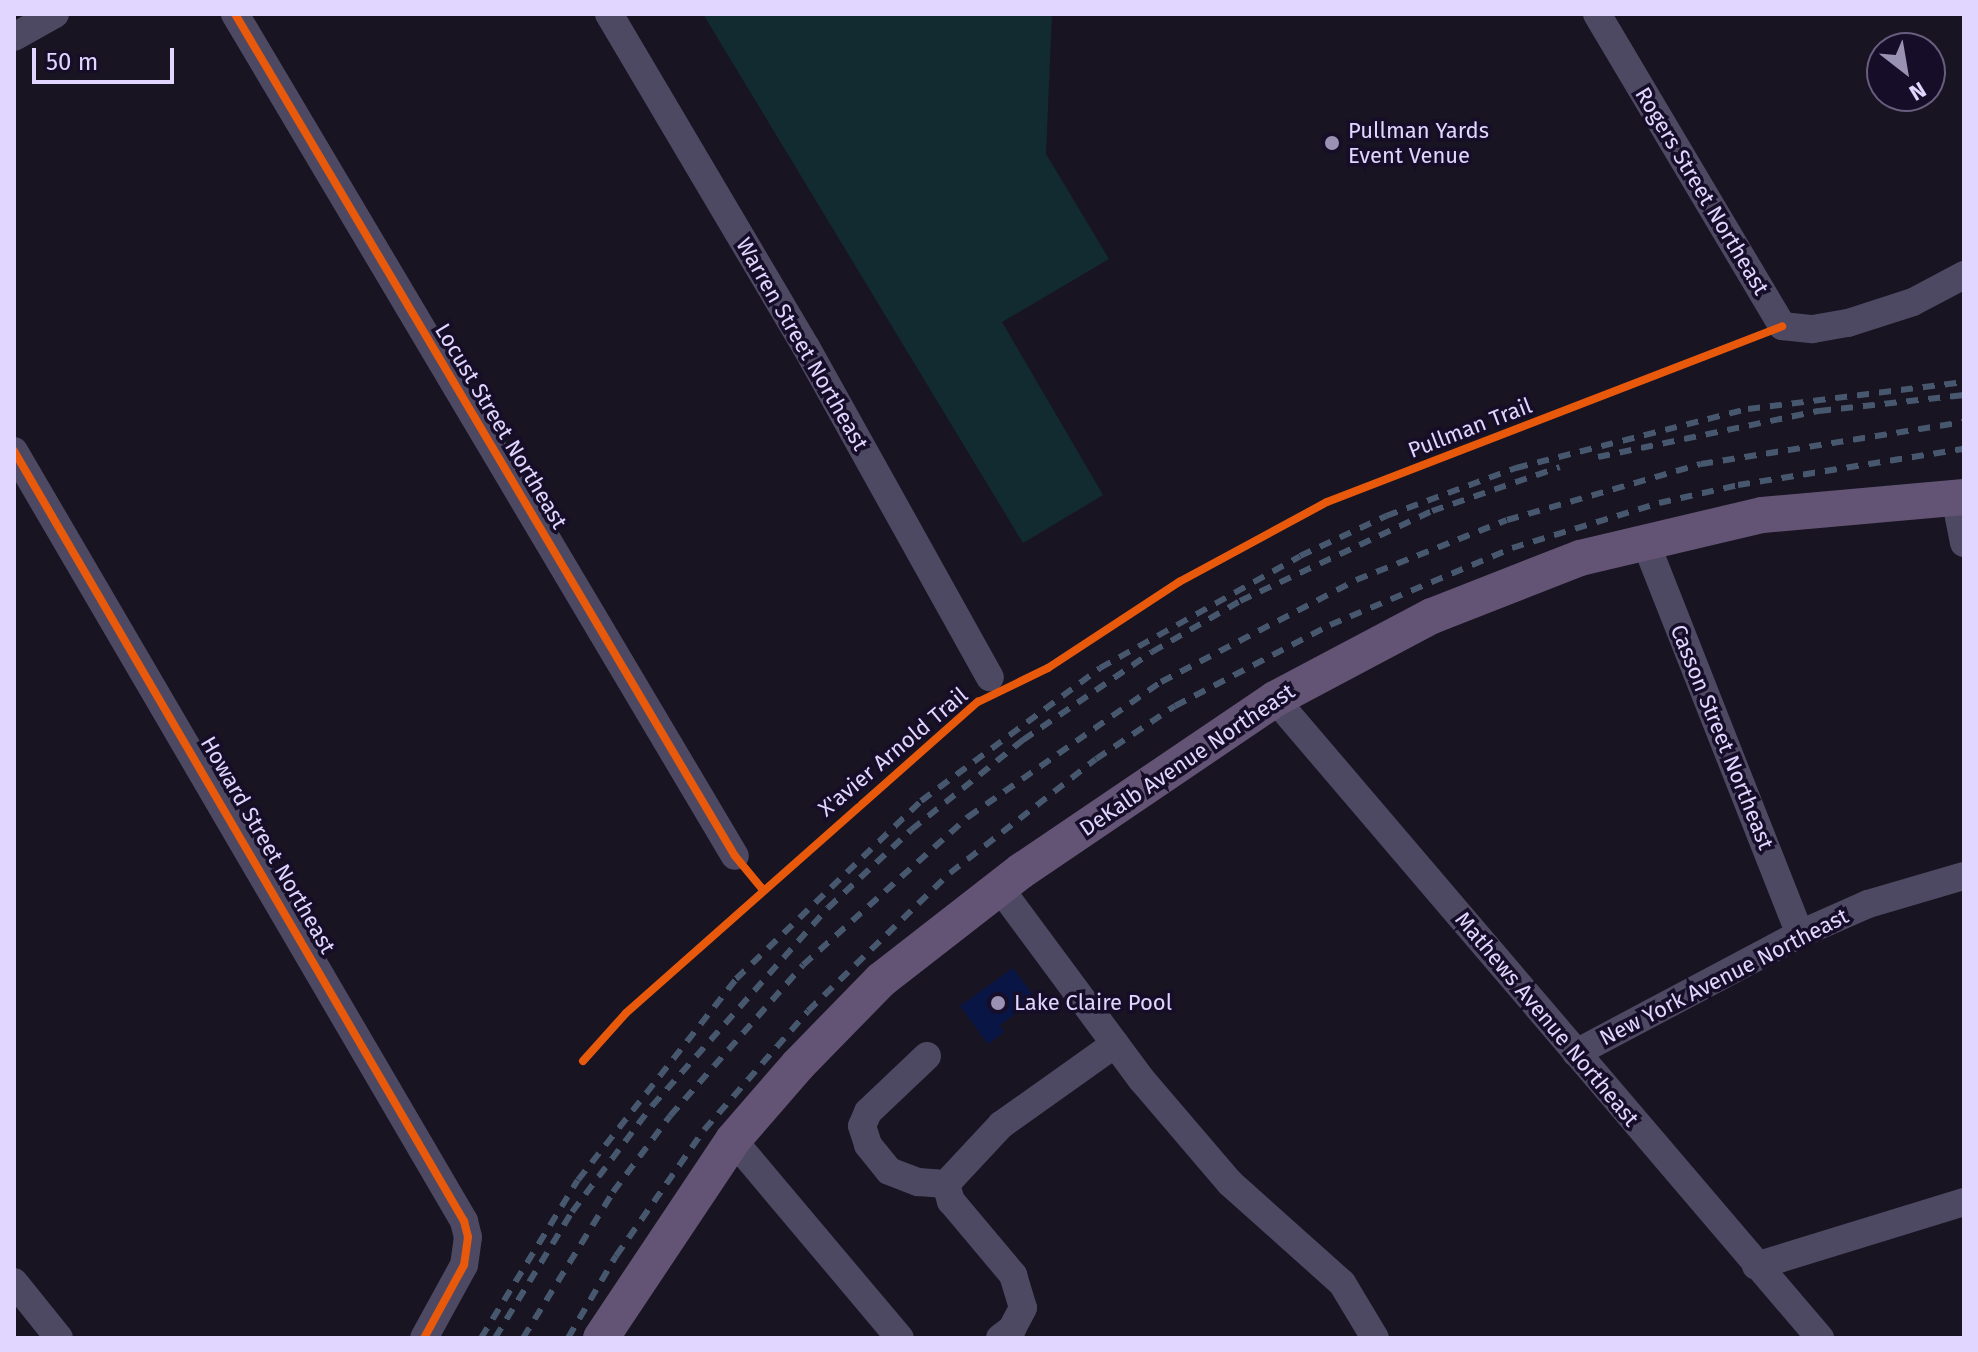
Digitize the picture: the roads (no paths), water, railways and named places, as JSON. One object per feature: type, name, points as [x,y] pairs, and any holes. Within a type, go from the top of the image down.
[{"type":"main road","name":"DeKalb Avenue Northeast","points":[[601,1338],[733,1140],[798,1065],[881,980],[999,887],[1275,699],[1381,640],[1469,600],[1645,541],[1778,512],[1960,497]]},
{"type":"street","points":[[14,37],[55,14]]},
{"type":"street","name":"Locust Street Northeast","points":[[235,14],[735,856]]},
{"type":"street","name":"Warren Street Northeast","points":[[609,14],[806,347],[990,677]]},
{"type":"street","name":"Rogers Street Northeast","points":[[1597,14],[1782,326],[1813,329],[1848,323],[1913,302],[1964,275]]},
{"type":"street","name":"Howard Street Northeast","points":[[14,451],[441,1176],[468,1237],[464,1265],[424,1338]]},
{"type":"street","points":[[1960,497],[1964,543]]},
{"type":"street","name":"Casson Street Northeast","points":[[1645,541],[1800,934]]},
{"type":"street","name":"Mathews Avenue Northeast","points":[[1275,699],[1820,1338]]},
{"type":"street","name":"New York Avenue Northeast","points":[[1576,1053],[1800,934],[1868,904],[1964,876]]},
{"type":"street","points":[[999,887],[1115,1044],[1230,1183],[1342,1283],[1375,1338]]},
{"type":"street","points":[[946,1184],[1001,1125],[1115,1044]]},
{"type":"street","points":[[927,1056],[868,1112],[862,1126],[868,1145],[889,1171],[918,1182],[946,1184]]},
{"type":"street","points":[[733,1140],[900,1338]]},
{"type":"street","points":[[946,1184],[951,1201],[1019,1286],[1020,1318],[1000,1338]]},
{"type":"street","points":[[1756,1266],[1964,1202]]},
{"type":"street","points":[[14,1282],[59,1338]]},
{"type":"railway","points":[[481,1338],[578,1180],[736,979],[921,801],[1100,668],[1300,556],[1386,516],[1516,468],[1748,409],[1964,382]]},
{"type":"railway","points":[[1598,457],[1819,411],[1964,395]]},
{"type":"railway","points":[[523,1338],[613,1192],[670,1116],[803,965],[968,817],[1161,682],[1356,580],[1507,520],[1701,464],[1964,422]]},
{"type":"railway","points":[[568,1338],[616,1256],[704,1130],[808,1011],[950,873],[1096,759],[1175,706],[1330,625],[1512,548],[1659,503],[1738,485],[1964,449]]},
{"type":"railway","points":[[495,1338],[572,1212],[652,1106],[828,908],[911,830],[1023,740],[1152,652],[1240,601],[1432,511],[1560,467]]},
{"type":"place","name":"Pullman Yards Event Venue","points":[[1332,143]]},
{"type":"place","name":"Lake Claire Pool","points":[[998,1003]]}]
